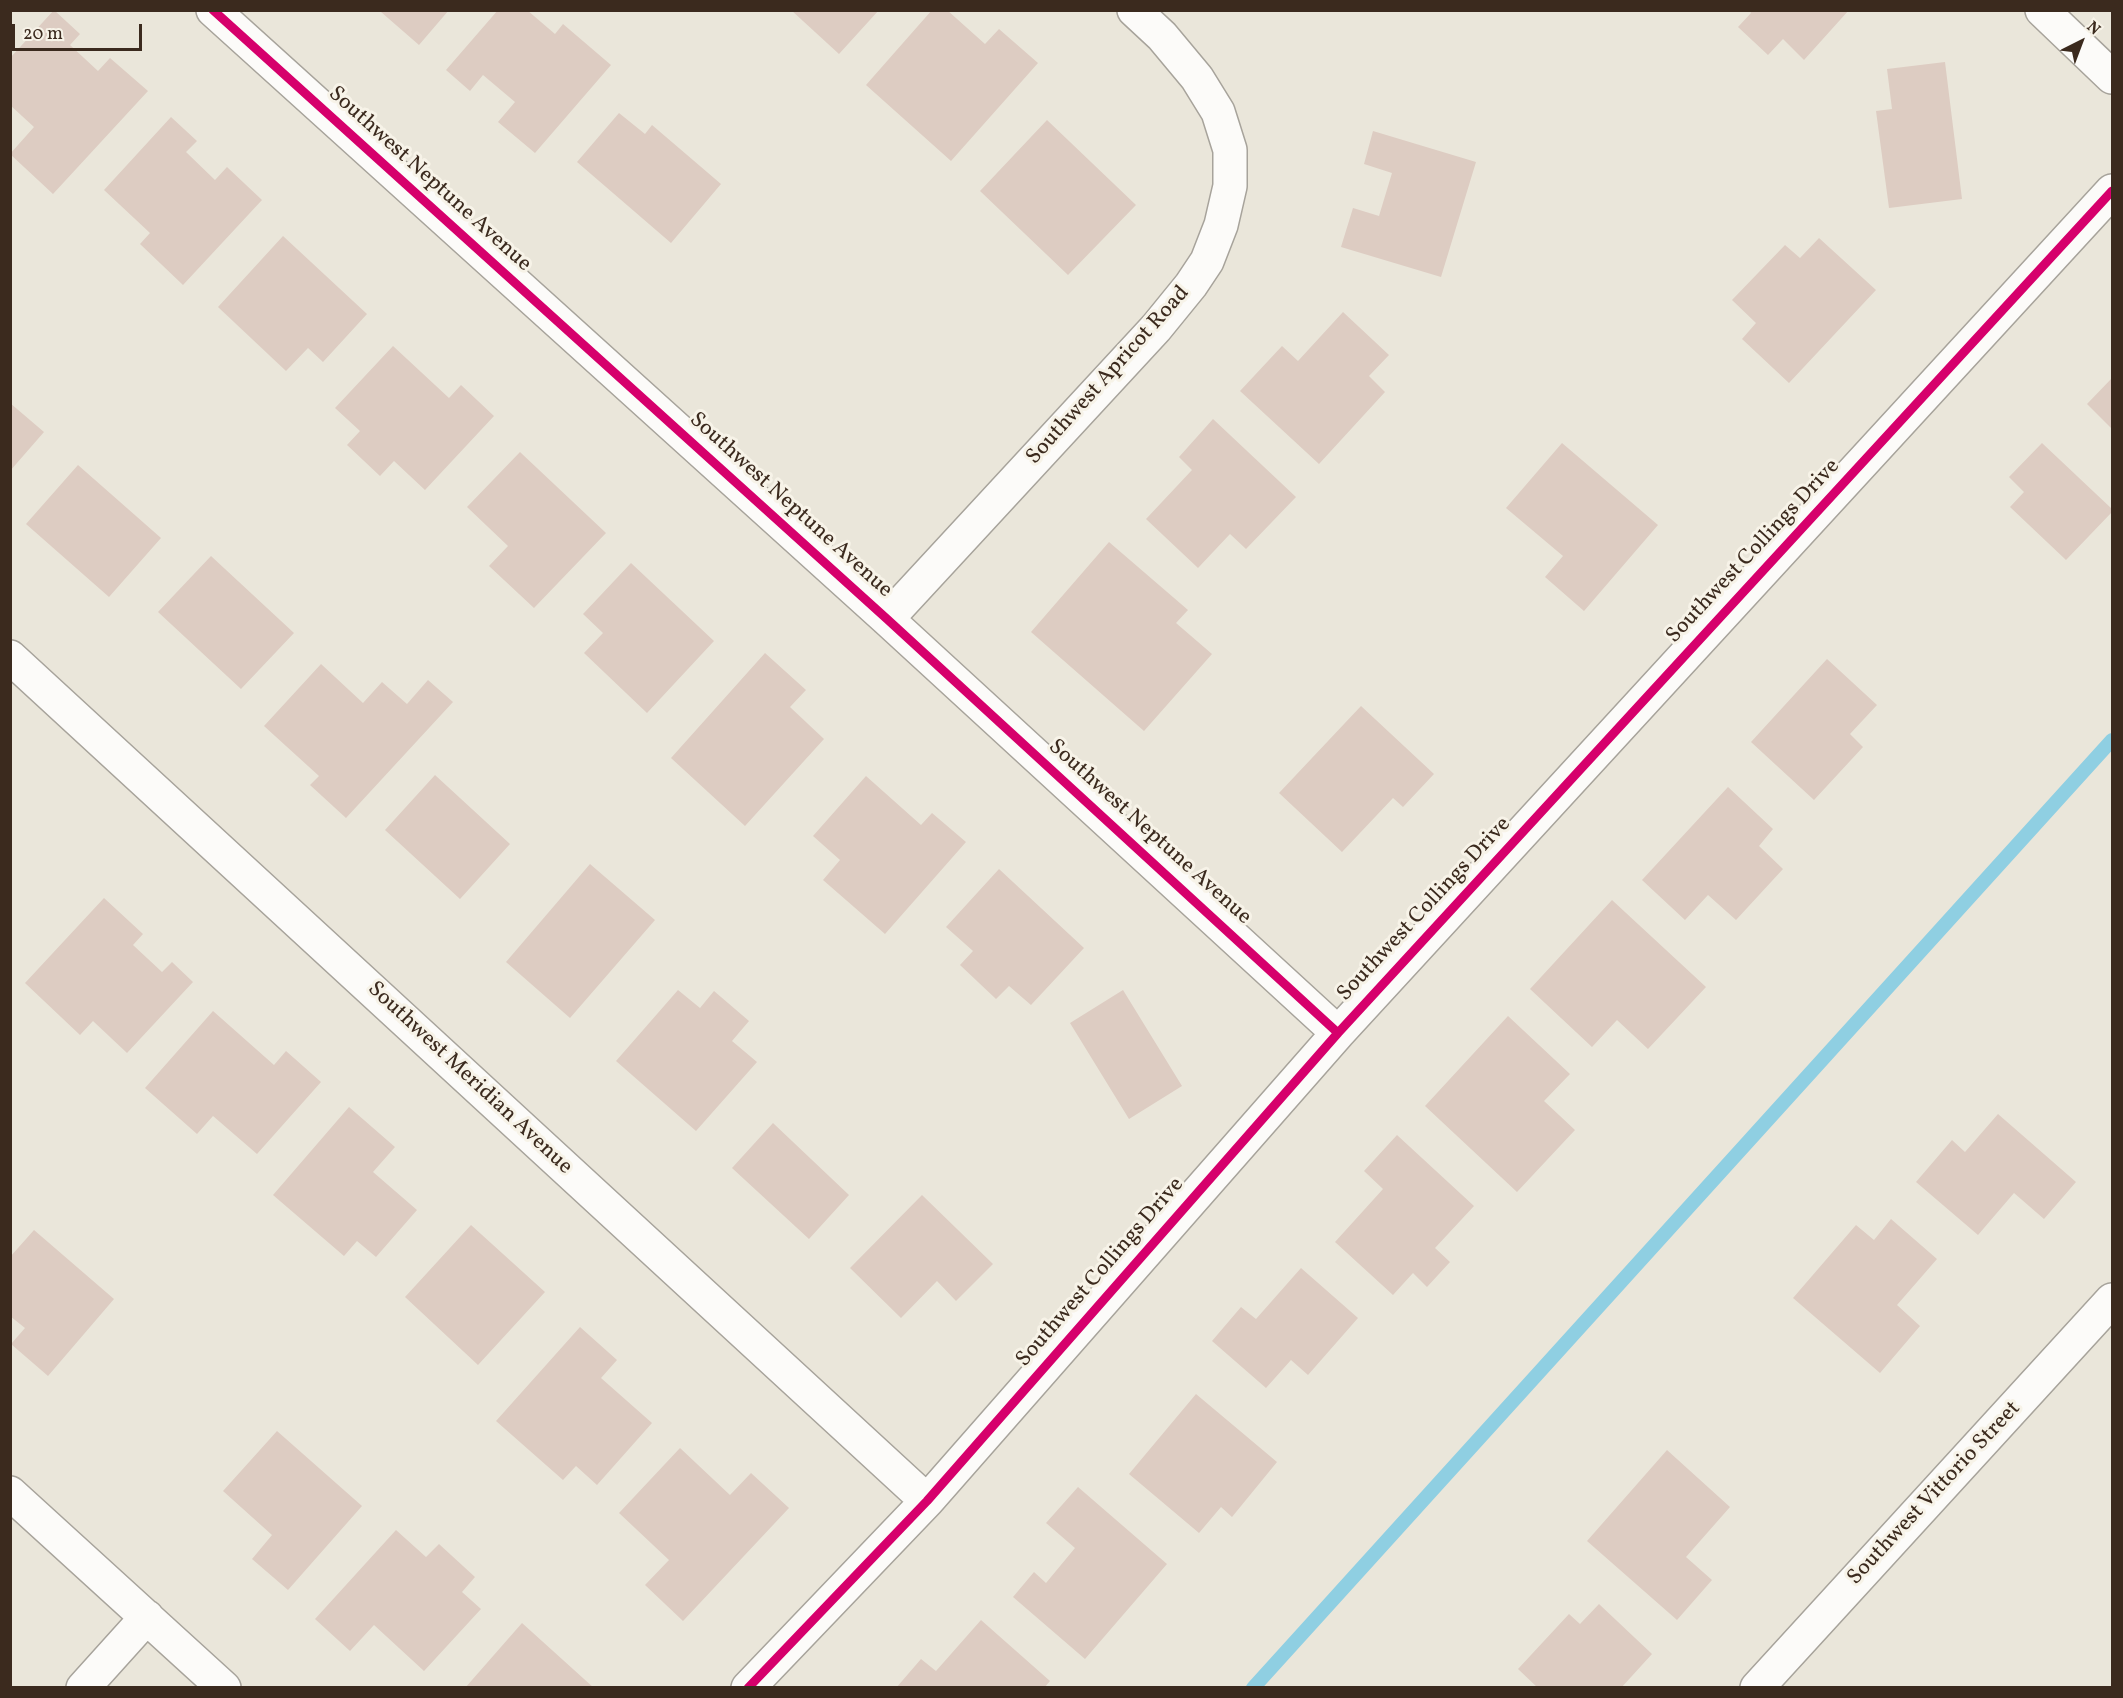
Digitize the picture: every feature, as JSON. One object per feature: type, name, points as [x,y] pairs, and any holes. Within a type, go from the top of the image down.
[{"type":"street","name":"Southwest Neptune Avenue","points":[[213,10],[886,619],[1338,1033]]},
{"type":"street","name":"Southwest Apricot Road","points":[[886,619],[1156,328],[1191,285],[1207,261],[1221,225],[1230,186],[1230,150],[1218,112],[1197,78],[1162,36],[1134,10]]},
{"type":"street","points":[[2042,10],[2112,76]]},
{"type":"street","name":"Southwest Collings Drive","points":[[748,1688],[927,1501],[1338,1033],[2112,191]]},
{"type":"street","name":"Southwest Meridian Avenue","points":[[10,657],[927,1501]]},
{"type":"street","name":"Southwest Vittorio Street","points":[[1757,1688],[2112,1300]]},
{"type":"street","points":[[10,1493],[224,1688]]},
{"type":"street","points":[[84,1688],[147,1617]]},
{"type":"building","points":[[54,10],[80,34],[70,45],[98,71],[110,58],[148,91],[53,194],[10,154],[34,127],[10,105],[10,58]]},
{"type":"building","points":[[382,10],[449,10],[419,45],[381,12]]},
{"type":"building","points":[[498,10],[527,10],[555,34],[563,24],[611,65],[535,153],[498,122],[515,102],[483,75],[470,91],[446,70]]},
{"type":"building","points":[[791,10],[879,10],[839,54]]},
{"type":"building","points":[[932,10],[947,10],[985,44],[999,29],[1038,63],[951,161],[866,85]]},
{"type":"building","points":[[1749,10],[1849,10],[1804,60],[1783,39],[1768,55],[1738,27],[1751,13]]},
{"type":"building","points":[[1945,62],[1962,199],[1889,208],[1876,111],[1892,109],[1887,69]]},
{"type":"building","points":[[619,113],[645,134],[652,125],[721,184],[671,243],[577,162]]},
{"type":"building","points":[[171,117],[197,141],[186,152],[215,180],[227,167],[262,200],[183,285],[140,244],[150,233],[104,190]]},
{"type":"building","points":[[1047,120],[1136,205],[1068,275],[980,191]]},
{"type":"building","points":[[1373,131],[1476,162],[1441,277],[1341,247],[1353,208],[1379,216],[1392,173],[1364,164]]},
{"type":"building","points":[[283,236],[367,314],[323,362],[308,348],[286,371],[218,307]]},
{"type":"building","points":[[1819,238],[1876,290],[1789,383],[1742,339],[1756,323],[1732,300],[1785,245],[1800,258]]},
{"type":"building","points":[[1343,312],[1389,355],[1369,376],[1385,392],[1319,464],[1240,391],[1282,346],[1298,361]]},
{"type":"building","points":[[393,346],[449,398],[461,385],[494,416],[425,490],[394,461],[380,476],[347,445],[360,431],[335,408]]},
{"type":"building","points":[[2112,378],[2112,429],[2087,404]]},
{"type":"building","points":[[10,403],[44,432],[10,471]]},
{"type":"building","points":[[1213,419],[1296,497],[1246,549],[1230,534],[1198,568],[1146,519],[1192,470],[1179,457]]},
{"type":"building","points":[[1562,443],[1658,525],[1584,611],[1545,577],[1563,556],[1506,508]]},
{"type":"building","points":[[2042,443],[2112,509],[2112,512],[2066,560],[2010,507],[2024,492],[2009,477]]},
{"type":"building","points":[[520,452],[606,533],[534,608],[489,566],[508,546],[467,507]]},
{"type":"building","points":[[78,465],[161,538],[109,597],[26,524]]},
{"type":"building","points":[[1109,542],[1188,610],[1176,623],[1212,654],[1144,731],[1031,632]]},
{"type":"building","points":[[211,556],[294,633],[241,689],[158,612]]},
{"type":"building","points":[[631,563],[714,641],[647,713],[584,653],[603,633],[583,614]]},
{"type":"building","points":[[765,653],[806,690],[790,707],[824,739],[745,826],[671,758]]},
{"type":"building","points":[[1827,659],[1877,705],[1850,734],[1863,747],[1814,800],[1751,742]]},
{"type":"building","points":[[321,664],[363,703],[382,682],[407,704],[428,680],[453,702],[346,818],[310,785],[319,776],[264,726]]},
{"type":"building","points":[[1361,706],[1434,774],[1403,807],[1393,798],[1342,852],[1279,793]]},
{"type":"building","points":[[435,775],[510,844],[460,899],[385,830]]},
{"type":"building","points":[[866,776],[921,825],[932,813],[966,842],[885,934],[823,880],[840,860],[813,836]]},
{"type":"building","points":[[1728,787],[1773,829],[1759,846],[1783,869],[1736,920],[1708,895],[1685,920],[1642,880]]},
{"type":"building","points":[[590,864],[655,920],[570,1018],[506,962]]},
{"type":"building","points":[[999,869],[1084,948],[1031,1005],[1009,986],[996,999],[960,965],[973,951],[946,927]]},
{"type":"building","points":[[104,898],[143,934],[133,945],[162,972],[172,962],[193,982],[127,1053],[93,1021],[80,1035],[25,983]]},
{"type":"building","points":[[1612,900],[1706,987],[1648,1049],[1617,1020],[1592,1047],[1530,989]]},
{"type":"building","points":[[678,990],[700,1008],[714,991],[749,1021],[732,1041],[757,1062],[696,1131],[616,1061]]},
{"type":"building","points":[[1123,990],[1182,1086],[1129,1119],[1070,1023]]},
{"type":"building","points":[[213,1011],[274,1065],[286,1051],[321,1082],[257,1154],[213,1116],[197,1134],[145,1088]]},
{"type":"building","points":[[1508,1016],[1570,1074],[1544,1101],[1575,1130],[1517,1192],[1425,1106]]},
{"type":"building","points":[[349,1107],[395,1147],[373,1172],[417,1210],[376,1257],[357,1241],[344,1256],[273,1195]]},
{"type":"building","points":[[1998,1114],[2076,1182],[2044,1219],[2014,1193],[1978,1235],[1916,1182],[1952,1140],[1965,1152]]},
{"type":"building","points":[[773,1123],[849,1195],[809,1239],[732,1168]]},
{"type":"building","points":[[1397,1135],[1474,1206],[1435,1248],[1450,1262],[1427,1287],[1413,1273],[1393,1295],[1335,1242],[1383,1189],[1364,1171]]},
{"type":"building","points":[[922,1195],[993,1264],[956,1301],[937,1281],[901,1318],[850,1268]]},
{"type":"building","points":[[1891,1219],[1937,1259],[1897,1305],[1920,1326],[1880,1373],[1793,1298],[1856,1225],[1874,1240]]},
{"type":"building","points":[[471,1225],[545,1292],[478,1365],[405,1297]]},
{"type":"building","points":[[34,1230],[114,1299],[48,1376],[11,1344],[25,1328],[10,1316],[10,1257]]},
{"type":"building","points":[[1301,1268],[1358,1318],[1308,1375],[1291,1360],[1266,1388],[1212,1341],[1241,1307],[1256,1319]]},
{"type":"building","points":[[580,1327],[617,1360],[601,1378],[652,1423],[597,1485],[576,1466],[563,1480],[496,1421]]},
{"type":"building","points":[[1196,1394],[1277,1462],[1232,1517],[1221,1507],[1199,1533],[1129,1474]]},
{"type":"building","points":[[277,1431],[362,1506],[288,1590],[252,1559],[272,1535],[223,1491]]},
{"type":"building","points":[[680,1448],[730,1495],[751,1473],[789,1508],[683,1621],[645,1585],[669,1560],[619,1513]]},
{"type":"building","points":[[1667,1450],[1730,1507],[1686,1557],[1712,1580],[1677,1620],[1587,1541]]},
{"type":"building","points":[[1078,1487],[1167,1564],[1085,1659],[1013,1597],[1034,1572],[1046,1583],[1075,1548],[1046,1523]]},
{"type":"building","points":[[396,1530],[426,1557],[439,1544],[475,1577],[462,1592],[481,1609],[424,1671],[374,1625],[350,1651],[315,1619]]},
{"type":"building","points":[[1599,1604],[1652,1654],[1621,1688],[1538,1688],[1518,1669],[1569,1614],[1580,1624]]},
{"type":"building","points":[[981,1620],[1050,1681],[1044,1688],[896,1688],[921,1659],[936,1671]]},
{"type":"building","points":[[522,1623],[594,1688],[465,1688]]},
{"type":"waterway","points":[[1253,1688],[2112,740]]},
{"type":"cycle path","points":[[213,10],[887,619],[1338,1033]]},
{"type":"cycle path","points":[[748,1688],[927,1501],[1338,1033],[2112,191]]}]
